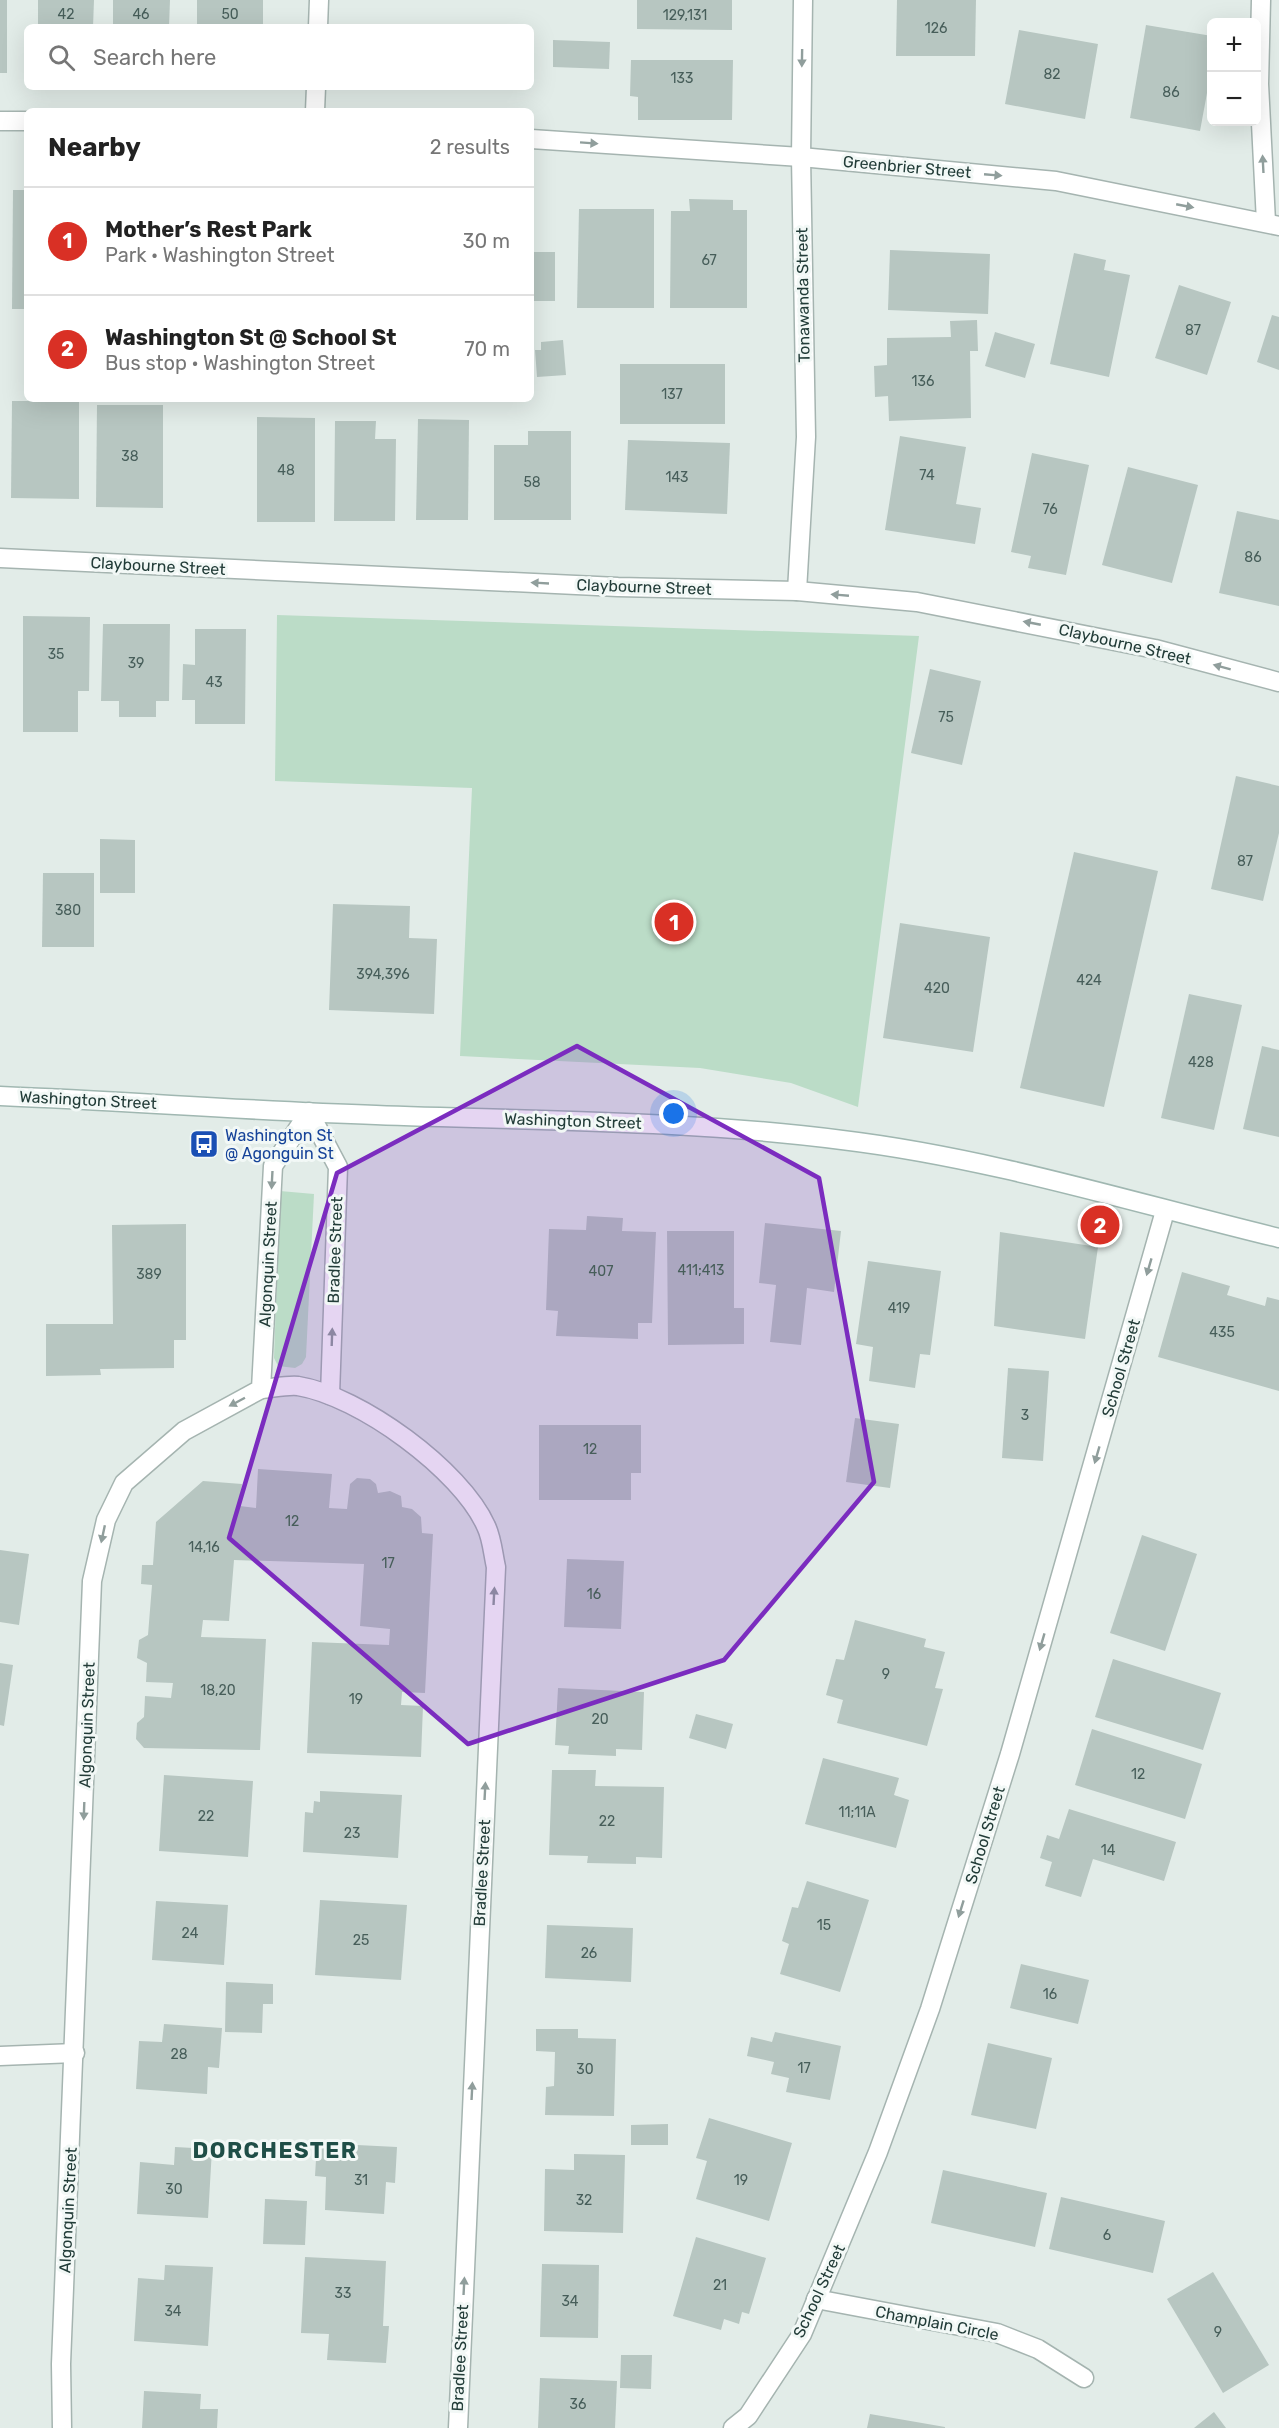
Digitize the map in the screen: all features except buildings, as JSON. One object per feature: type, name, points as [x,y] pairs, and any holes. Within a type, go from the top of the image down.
[{"type":"street","points":[[318,24],[319,0]]},
{"type":"street","name":"Tonawanda Street","points":[[797,591],[806,437],[801,157],[803,0]]},
{"type":"street","points":[[1261,0],[1259,84],[1272,224]]},
{"type":"street","points":[[315,90],[315,108]]},
{"type":"street","points":[[0,121],[24,121]]},
{"type":"street","name":"Greenbrier Street","points":[[534,139],[801,157],[1056,181],[1272,224]]},
{"type":"street","name":"Claybourne Street","points":[[0,558],[606,586],[797,591],[917,602],[1036,623],[1155,649],[1279,682]]},
{"type":"street","name":"Washington Street","points":[[0,1096],[309,1112],[671,1123],[844,1140],[1005,1168],[1165,1211],[1279,1238]]},
{"type":"street","name":"Algonquin Street","points":[[62,2428],[61,2364],[92,1581],[106,1520],[124,1483],[184,1431],[261,1389],[273,1166],[309,1112]]},
{"type":"street","name":"Bradlee Street","points":[[309,1112],[338,1167],[330,1395]]},
{"type":"street","name":"School Street","points":[[734,2428],[750,2422],[802,2334],[878,2152],[930,2009],[1010,1754],[1165,1211]]},
{"type":"street","name":"Bradlee Street","points":[[261,1389],[297,1386],[330,1395],[375,1418],[413,1444],[468,1495],[487,1527],[496,1567],[458,2428]]},
{"type":"street","points":[[0,2056],[75,2053]]},
{"type":"street","name":"Champlain Circle","points":[[816,2299],[997,2333],[1038,2349],[1084,2378]]},
{"type":"highlighted area","points":[[577,1046],[819,1178],[874,1482],[724,1660],[468,1744],[229,1538],[337,1173]]},
{"type":"green space","points":[[277,615],[919,636],[858,1107],[791,1083],[700,1068],[460,1056],[472,788],[275,781]]},
{"type":"green space","points":[[280,1191],[314,1194],[306,1357],[302,1364],[295,1368],[278,1366],[274,1358]]},
{"type":"place","name":"Mother’s Rest Park","points":[[674,922]]},
{"type":"place","name":"Washington St @ Agonguin St","points":[[204,1144]]},
{"type":"place","name":"Washington St @ School St","points":[[1100,1225]]},
{"type":"district","name":"DORCHESTER","points":[[275,2150]]}]
